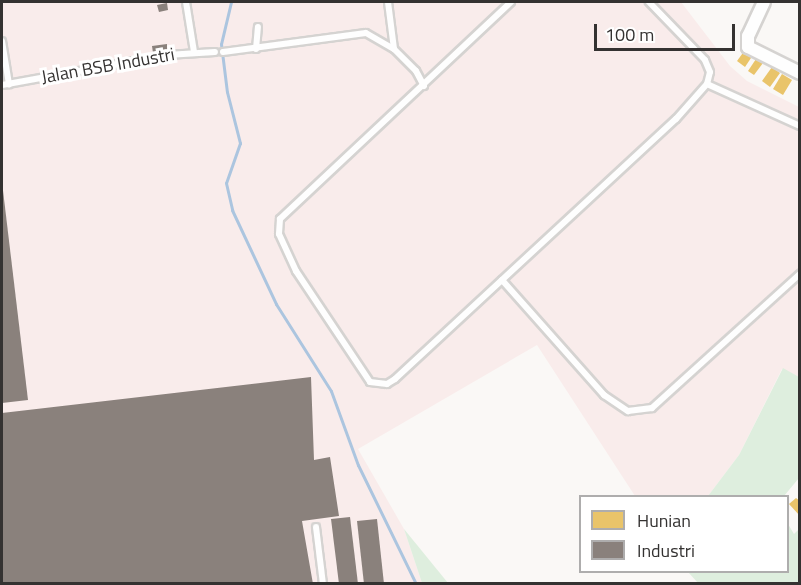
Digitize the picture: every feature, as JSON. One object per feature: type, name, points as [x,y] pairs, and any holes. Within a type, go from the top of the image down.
[{"type":"street","points":[[764,2],[748,36],[748,46],[800,74]]},
{"type":"lane","points":[[186,2],[194,52]]},
{"type":"lane","points":[[388,2],[394,49]]},
{"type":"lane","points":[[499,2],[501,11]]},
{"type":"lane","points":[[511,2],[418,93],[280,219],[279,234],[296,271],[370,382],[379,384],[395,379],[676,118],[707,84],[710,72],[705,60],[649,2]]},
{"type":"lane","points":[[256,49],[258,27]]},
{"type":"lane","points":[[223,52],[366,33],[394,49],[416,71],[424,87]]},
{"type":"lane","points":[[2,41],[5,85]]},
{"type":"lane","name":"Jalan BSB Industri","points":[[5,85],[194,52],[214,52]]},
{"type":"lane","points":[[707,84],[800,126]]},
{"type":"lane","points":[[502,280],[604,395],[628,411],[652,408],[800,274]]},
{"type":"lane","points":[[316,527],[323,584]]},
{"type":"shaded area","points":[[2,2],[681,2],[730,66],[747,81],[799,107],[799,377],[782,369],[739,455],[709,495],[634,495],[537,345],[358,449],[404,529],[422,583],[2,583]]},
{"type":"green space","points":[[783,368],[799,377],[799,478],[785,495],[709,495],[739,455]]},
{"type":"green space","points":[[789,526],[794,534],[799,529],[799,583],[698,583],[689,573],[789,573]]},
{"type":"green space","points":[[404,529],[448,583],[422,583]]},
{"type":"building: Hunian","points":[[745,50],[753,55],[745,67],[737,61]]},
{"type":"building: Hunian","points":[[756,59],[763,63],[754,75],[748,71]]},
{"type":"building: Hunian","points":[[772,67],[780,73],[770,87],[762,81]]},
{"type":"building: Hunian","points":[[782,74],[792,80],[783,95],[773,89]]},
{"type":"building: Hunian","points":[[796,498],[800,501],[800,516],[789,504]]},
{"type":"building: Industri","points":[[167,3],[168,10],[159,12],[157,5]]},
{"type":"building: Industri","points":[[167,44],[167,50],[153,53],[152,46]]},
{"type":"building: Industri","points":[[2,182],[28,400],[2,403]]},
{"type":"building: Industri","points":[[311,377],[314,460],[330,457],[339,516],[302,521],[313,584],[2,584],[2,413]]},
{"type":"building: Industri","points":[[350,517],[358,584],[339,584],[331,519]]},
{"type":"building: Industri","points":[[377,519],[384,584],[364,584],[357,521]]},
{"type":"waterway","points":[[231,2],[221,44],[227,92],[240,143],[226,183],[232,210],[276,304],[331,391],[358,465],[416,584]]}]
